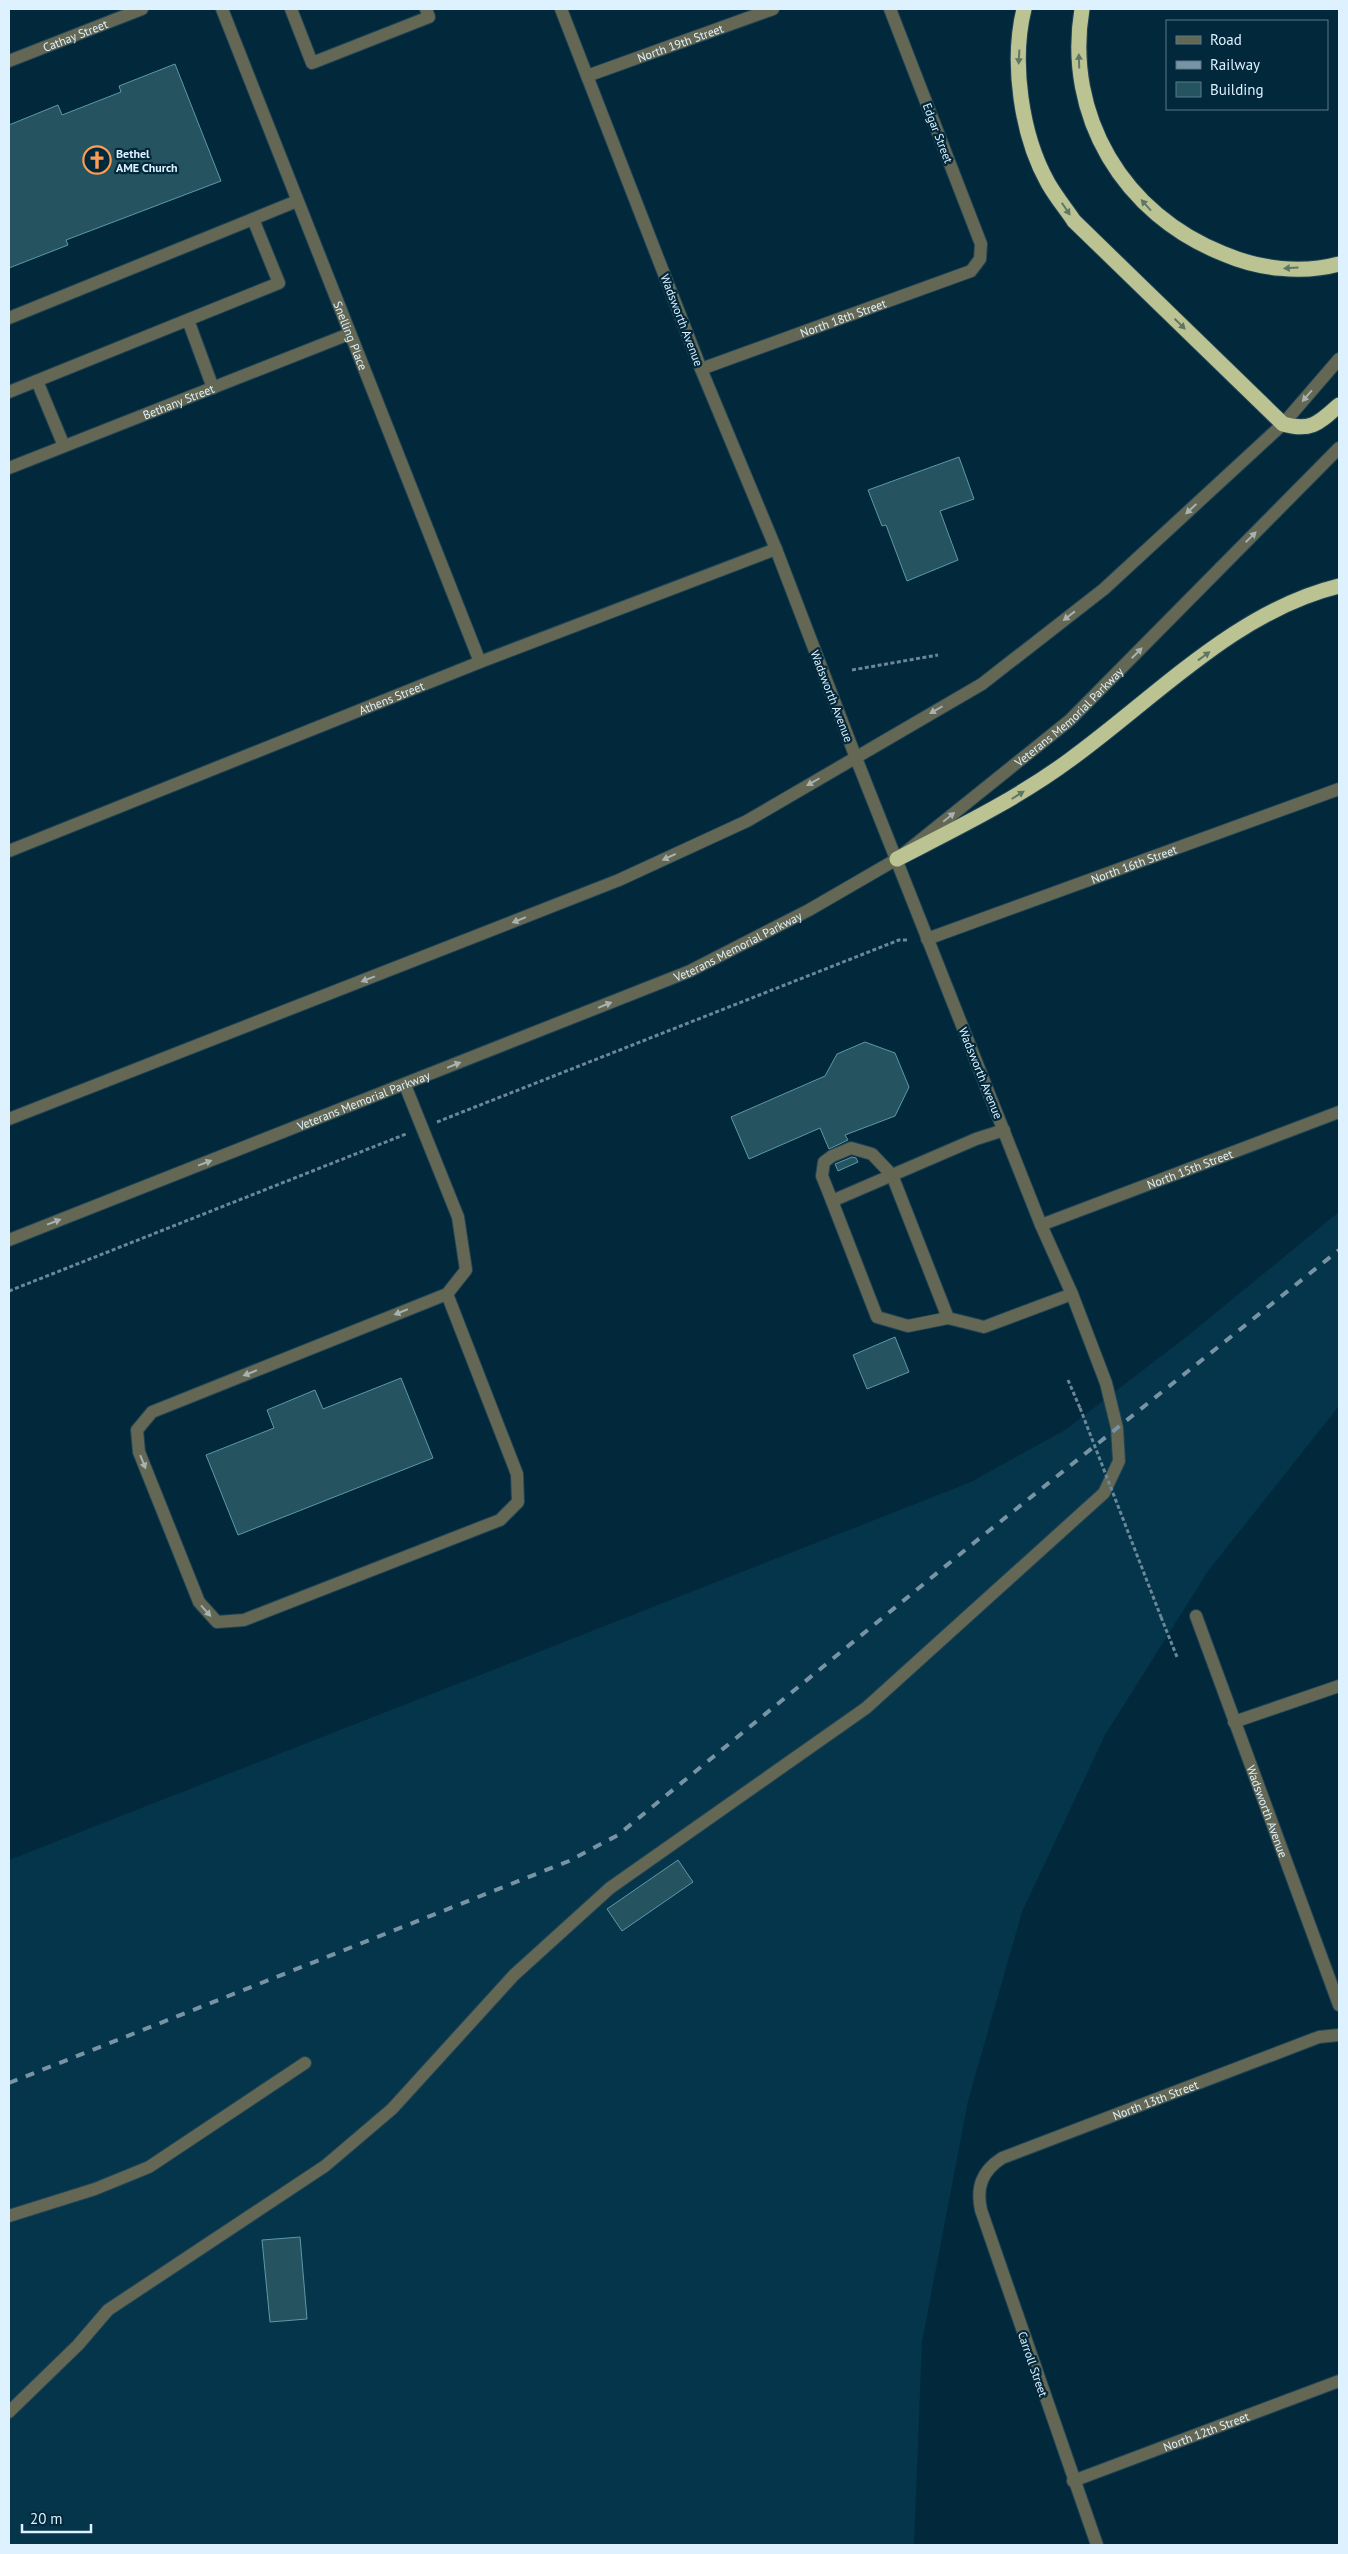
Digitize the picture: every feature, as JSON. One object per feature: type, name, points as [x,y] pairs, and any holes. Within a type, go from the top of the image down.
[{"type":"highway","points":[[1024,9],[1021,20],[1018,83],[1030,140],[1048,183],[1074,221],[1283,424],[1300,429],[1311,426],[1324,419],[1339,405]]},
{"type":"highway","points":[[1082,9],[1078,31],[1079,67],[1084,98],[1097,134],[1122,178],[1158,217],[1196,243],[1240,261],[1276,269],[1339,264]]},
{"type":"highway","points":[[897,859],[1015,797],[1070,760],[1181,673],[1258,617],[1326,589],[1339,586]]},
{"type":"street","name":"Cathay Street","points":[[9,61],[142,9]]},
{"type":"street","name":"Snelling Place","points":[[222,9],[480,662]]},
{"type":"street","points":[[291,9],[312,63],[429,18],[426,9]]},
{"type":"street","name":"Wadsworth Avenue","points":[[9,2412],[78,2345],[108,2310],[325,2166],[392,2109],[514,1975],[610,1888],[866,1708],[1104,1493],[1119,1461],[1118,1428],[1106,1383],[1072,1294],[1040,1226],[776,549],[701,369],[561,9]]},
{"type":"street","name":"North 19th Street","points":[[587,76],[772,9]]},
{"type":"street","name":"Edgar Street","points":[[890,9],[981,244],[980,259]]},
{"type":"street","points":[[9,318],[297,200]]},
{"type":"street","points":[[9,392],[279,283],[253,219]]},
{"type":"street","name":"North 18th Street","points":[[701,369],[971,271],[980,259]]},
{"type":"street","points":[[188,320],[213,388]]},
{"type":"street","name":"Bethany Street","points":[[9,468],[349,334]]},
{"type":"street","points":[[9,1118],[619,880],[747,821],[982,684],[1104,589],[1283,424],[1339,360]]},
{"type":"street","points":[[37,381],[64,446]]},
{"type":"street","name":"Veterans Memorial Parkway","points":[[9,1240],[690,971],[809,910],[897,859],[1070,720],[1339,448]]},
{"type":"street","name":"Athens Street","points":[[9,850],[480,662],[776,549]]},
{"type":"street","name":"North 16th Street","points":[[927,939],[1339,789]]},
{"type":"street","points":[[405,1085],[458,1217],[466,1270],[447,1294],[152,1412],[137,1430],[139,1452],[199,1602],[217,1622],[244,1620],[500,1520],[518,1502],[516,1474],[447,1294]]},
{"type":"street","name":"North 15th Street","points":[[1040,1226],[1339,1112]]},
{"type":"street","points":[[832,1201],[976,1139],[1004,1130]]},
{"type":"street","points":[[948,1318],[892,1175],[872,1154],[851,1148],[832,1156],[824,1162],[822,1176],[878,1317],[908,1326],[948,1318],[984,1327],[1072,1294]]},
{"type":"street","name":"Wadsworth Avenue","points":[[1196,1616],[1339,2004]]},
{"type":"street","points":[[1234,1722],[1339,1686]]},
{"type":"street","name":"North 13th Street","points":[[980,2182],[990,2166],[1002,2158],[1319,2037],[1339,2035]]},
{"type":"street","points":[[9,2216],[95,2189],[149,2167],[305,2063]]},
{"type":"street","name":"Carroll Street","points":[[980,2182],[978,2195],[981,2210],[1073,2481],[1097,2545]]},
{"type":"street","name":"North 12th Street","points":[[1073,2481],[1339,2380]]},
{"type":"path","points":[[852,670],[938,655]]},
{"type":"path","points":[[9,1291],[899,940],[927,939]]},
{"type":"path","points":[[1068,1380],[1177,1657]]},
{"type":"shaded area","points":[[1339,1212],[1339,1406],[1208,1571],[1105,1735],[1022,1912],[968,2101],[922,2342],[914,2545],[9,2545],[9,1860],[971,1482],[1065,1430],[1190,1334]]},
{"type":"building","points":[[175,64],[221,181],[66,240],[68,245],[9,268],[9,125],[58,105],[62,115],[121,92],[119,86]]},
{"type":"building","points":[[959,457],[974,499],[940,511],[958,560],[907,581],[886,525],[882,526],[868,490]]},
{"type":"building","points":[[865,1042],[895,1053],[909,1087],[895,1116],[845,1135],[848,1140],[829,1149],[820,1128],[749,1159],[731,1117],[825,1076],[837,1054]]},
{"type":"building","points":[[852,1157],[856,1158],[858,1162],[838,1171],[835,1164]]},
{"type":"building","points":[[895,1337],[909,1372],[867,1389],[853,1355]]},
{"type":"building","points":[[401,1378],[433,1458],[238,1535],[206,1455],[274,1428],[267,1410],[315,1390],[323,1409]]},
{"type":"building","points":[[678,1860],[693,1882],[622,1931],[607,1909]]},
{"type":"building","points":[[300,2237],[307,2319],[270,2322],[262,2240]]},
{"type":"railway","points":[[9,2083],[569,1861],[618,1835],[970,1546],[1339,1250]]},
{"type":"place","name":"Bethel AME Church","points":[[97,160]]}]
